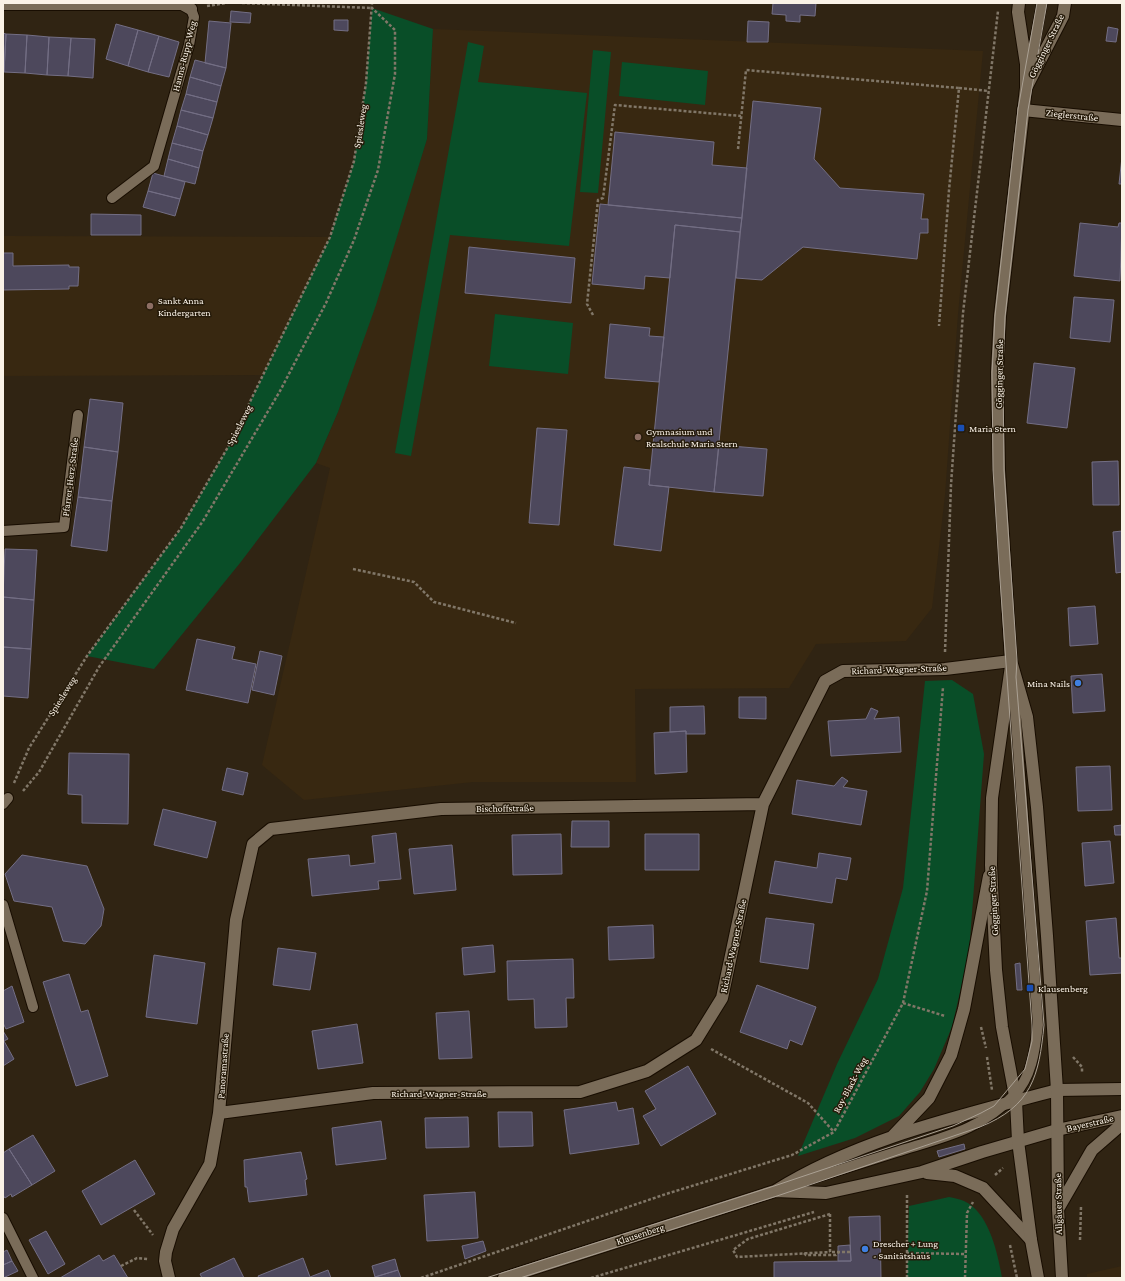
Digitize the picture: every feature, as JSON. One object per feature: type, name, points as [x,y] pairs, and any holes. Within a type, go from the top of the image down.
[{"type":"street","name":"Gögginger Straße","points":[[1018,1141],[1002,1027],[996,970],[991,865],[992,798],[1011,661],[999,470],[998,372],[1001,309],[1026,88],[1026,64],[1018,12],[1019,3]]},
{"type":"street","name":"Gögginger Straße","points":[[1026,88],[1063,16],[1065,3]]},
{"type":"street","name":"Hanns-Rupp-Weg","points":[[3,4],[182,4],[191,9]]},
{"type":"street","name":"Zieglerstraße","points":[[1023,110],[1122,120]]},
{"type":"street","name":"Gögginger Straße","points":[[1011,661],[1027,717],[1037,807],[1054,1017],[1057,1130]]},
{"type":"street","name":"Richard-Wagner-Straße","points":[[219,1114],[373,1094],[580,1092],[647,1071],[696,1040],[722,998],[764,804],[825,681],[843,671],[945,669],[1011,661]]},
{"type":"street","name":"Bischoffstraße","points":[[253,844],[271,830],[442,809],[764,804]]},
{"type":"street","name":"Panoramastraße","points":[[166,1257],[174,1229],[210,1164],[219,1114],[236,920],[253,844]]},
{"type":"street","points":[[893,1136],[929,1098],[951,1055],[962,1021],[991,865]]},
{"type":"street","points":[[1057,1090],[1122,1089]]},
{"type":"street","name":"Klausenberg","points":[[504,1278],[775,1191],[796,1177],[841,1155],[893,1136],[1012,1100],[1057,1090]]},
{"type":"street","name":"Bayerstraße","points":[[1057,1130],[1122,1116]]},
{"type":"street","name":"Bayerstraße","points":[[1058,1209],[1092,1150],[1122,1124]]},
{"type":"street","name":"Klausenberg","points":[[775,1191],[826,1192],[922,1172],[1057,1130]]},
{"type":"street","name":"Allgäuer Straße","points":[[1057,1130],[1058,1209],[1062,1278]]},
{"type":"street","points":[[1018,1141],[1030,1240],[1038,1278]]},
{"type":"street","points":[[922,1172],[955,1176],[983,1188],[1030,1240]]},
{"type":"street","points":[[166,1257],[169,1278]]},
{"type":"lane","points":[[1026,88],[1042,3]]},
{"type":"lane","name":"Hanns-Rupp-Weg","points":[[112,198],[154,166],[189,45],[194,17],[191,9]]},
{"type":"lane","name":"Pfarrer-Herz-Straße","points":[[3,531],[64,527],[78,415]]},
{"type":"lane","points":[[775,1191],[965,1130],[995,1114],[1012,1100],[1029,1073],[1036,1045],[1038,1025],[1011,661]]},
{"type":"lane","points":[[3,904],[33,1007]]},
{"type":"lane","points":[[3,1218],[33,1278]]},
{"type":"path","points":[[5,801],[23,792],[39,772],[99,667],[203,521],[280,391],[326,303],[354,240],[378,170],[395,74],[395,30],[372,8],[242,3]]},
{"type":"path","name":"Spiesleweg","points":[[5,801],[29,748],[87,656],[180,528],[228,447],[330,237],[354,161],[366,83],[372,3]]},
{"type":"path","name":"Roy-Black-Weg","points":[[834,1132],[903,1003],[927,891],[945,669],[951,486],[961,336],[998,10]]},
{"type":"path","points":[[738,149],[746,70],[988,91]]},
{"type":"path","points":[[939,326],[949,190],[959,88]]},
{"type":"path","points":[[593,315],[587,304],[598,200],[603,198],[615,105],[741,116]]},
{"type":"path","points":[[353,569],[414,582],[434,602],[516,623]]},
{"type":"path","points":[[903,1003],[962,1021]]},
{"type":"path","points":[[980,1027],[987,1052],[992,1092]]},
{"type":"path","points":[[422,1278],[666,1194],[792,1155],[834,1132],[808,1103],[696,1040]]},
{"type":"path","points":[[994,1177],[1002,1168],[1008,1166]]},
{"type":"path","points":[[906,1278],[907,1187]]},
{"type":"path","points":[[965,1278],[967,1213],[977,1197]]},
{"type":"path","points":[[1080,1242],[1082,1205]]},
{"type":"path","points":[[830,1252],[831,1207]]},
{"type":"path","points":[[134,1210],[166,1257]]},
{"type":"path","points":[[591,1278],[816,1211]]},
{"type":"path","points":[[830,1214],[748,1238],[733,1250],[737,1257],[850,1252]]},
{"type":"path","points":[[804,1253],[806,1256],[836,1255],[839,1252]]},
{"type":"path","points":[[906,1252],[965,1254]]},
{"type":"path","points":[[121,1266],[137,1258],[166,1257]]},
{"type":"shaded area","name":"Gymnasium und Realschule Maria Stern","points":[[433,29],[983,51],[958,314],[945,495],[932,608],[906,641],[816,644],[789,688],[635,689],[636,782],[473,782],[304,800],[262,765],[330,468],[316,463],[338,412],[427,139]]},
{"type":"shaded area","name":"Sankt Anna Kindergarten","points":[[3,236],[330,237],[264,375],[3,376]]},
{"type":"shaded area","points":[[1122,1266],[1122,1278],[1087,1278],[1087,1274]]},
{"type":"green space","points":[[372,8],[433,29],[427,139],[376,305],[338,412],[316,463],[240,563],[154,669],[87,656],[181,528],[228,447],[330,237],[354,161],[366,83]]},
{"type":"green space","points":[[468,42],[484,46],[478,82],[587,93],[569,246],[450,235],[411,456],[395,453]]},
{"type":"green space","points":[[593,50],[611,52],[598,193],[580,192]]},
{"type":"green space","points":[[622,62],[708,71],[705,105],[619,96]]},
{"type":"green space","points":[[495,314],[573,323],[568,374],[489,366]]},
{"type":"green space","points":[[952,680],[973,694],[984,754],[969,953],[952,1027],[934,1069],[920,1092],[899,1116],[855,1138],[798,1156],[837,1064],[878,979],[903,888],[925,681]]},
{"type":"green space","points":[[949,1197],[964,1201],[973,1206],[980,1214],[995,1246],[1002,1278],[907,1278],[909,1206]]},
{"type":"building","points":[[773,3],[816,3],[815,16],[800,15],[800,22],[786,21],[786,15],[772,14]]},
{"type":"building","points":[[231,11],[251,13],[250,23],[230,22]]},
{"type":"building","points":[[334,20],[348,20],[348,31],[334,30]]},
{"type":"building","points":[[209,21],[231,23],[226,68],[205,63]]},
{"type":"building","points":[[748,21],[769,22],[768,42],[747,42]]},
{"type":"building","points":[[116,24],[138,30],[128,66],[106,59]]},
{"type":"building","points":[[1108,27],[1118,29],[1116,42],[1106,41]]},
{"type":"building","points":[[138,30],[159,36],[148,72],[128,66]]},
{"type":"building","points":[[3,33],[6,34],[4,72],[3,72]]},
{"type":"building","points":[[6,34],[27,35],[25,73],[4,72]]},
{"type":"building","points":[[27,35],[49,37],[47,75],[25,73]]},
{"type":"building","points":[[159,36],[179,42],[169,77],[148,72]]},
{"type":"building","points":[[49,37],[71,38],[68,76],[47,75]]},
{"type":"building","points":[[71,38],[95,39],[93,78],[68,76]]},
{"type":"building","points":[[195,60],[226,68],[221,86],[190,77]]},
{"type":"building","points":[[190,77],[221,86],[217,102],[186,94]]},
{"type":"building","points":[[186,94],[217,102],[213,118],[181,110]]},
{"type":"building","points":[[753,101],[821,108],[814,159],[840,188],[924,194],[921,219],[928,219],[928,233],[920,233],[917,259],[803,247],[762,280],[736,278]]},
{"type":"building","points":[[181,110],[213,118],[208,135],[177,126]]},
{"type":"building","points":[[177,126],[208,135],[203,151],[172,143]]},
{"type":"building","points":[[615,132],[714,142],[712,165],[747,168],[742,218],[608,205]]},
{"type":"building","points":[[172,143],[203,151],[199,168],[168,159]]},
{"type":"building","points":[[1122,157],[1122,184],[1119,184]]},
{"type":"building","points":[[168,159],[199,168],[195,184],[164,176]]},
{"type":"building","points":[[153,173],[185,182],[180,199],[148,191]]},
{"type":"building","points":[[148,191],[180,199],[175,216],[143,207]]},
{"type":"building","points":[[600,204],[742,218],[740,232],[675,225],[670,278],[645,276],[644,289],[592,284]]},
{"type":"building","points":[[91,214],[141,215],[141,235],[91,235]]},
{"type":"building","points":[[1080,223],[1118,227],[1119,223],[1122,223],[1120,281],[1074,276]]},
{"type":"building","points":[[675,225],[740,232],[714,492],[649,485]]},
{"type":"building","points":[[469,247],[575,258],[571,303],[465,293]]},
{"type":"building","points":[[3,253],[13,253],[13,266],[69,265],[69,267],[79,267],[78,286],[69,286],[69,289],[3,290]]},
{"type":"building","points":[[1074,297],[1114,300],[1110,342],[1070,338]]},
{"type":"building","points":[[610,324],[650,328],[649,336],[664,337],[659,382],[605,378]]},
{"type":"building","points":[[1034,363],[1075,368],[1067,428],[1027,423]]},
{"type":"building","points":[[90,399],[123,403],[118,452],[84,447]]},
{"type":"building","points":[[537,428],[567,430],[559,525],[529,523]]},
{"type":"building","points":[[719,445],[767,449],[763,496],[714,492]]},
{"type":"building","points":[[84,447],[118,452],[112,501],[78,497]]},
{"type":"building","points":[[1118,461],[1119,505],[1093,505],[1092,462]]},
{"type":"building","points":[[624,467],[650,470],[649,485],[669,487],[661,551],[614,545]]},
{"type":"building","points":[[78,497],[112,501],[107,551],[71,546]]},
{"type":"building","points":[[1122,531],[1122,572],[1116,573],[1113,532]]},
{"type":"building","points":[[5,549],[37,550],[34,600],[3,597]]},
{"type":"building","points":[[3,597],[34,600],[31,649],[3,647]]},
{"type":"building","points":[[1095,606],[1098,644],[1070,646],[1068,608]]},
{"type":"building","points":[[197,639],[235,647],[232,659],[256,664],[248,703],[186,690]]},
{"type":"building","points":[[3,647],[31,649],[28,698],[3,696]]},
{"type":"building","points":[[260,651],[282,656],[274,695],[252,690]]},
{"type":"building","points":[[1102,674],[1105,711],[1073,713],[1071,676]]},
{"type":"building","points":[[739,697],[766,697],[766,719],[739,718]]},
{"type":"building","points":[[704,706],[705,734],[686,734],[686,731],[670,732],[670,707]]},
{"type":"building","points":[[871,708],[878,711],[874,719],[899,717],[901,752],[831,756],[828,721],[866,719]]},
{"type":"building","points":[[686,731],[687,772],[655,774],[654,733]]},
{"type":"building","points":[[69,753],[129,754],[128,824],[82,823],[82,795],[68,794]]},
{"type":"building","points":[[1110,766],[1112,810],[1078,811],[1076,767]]},
{"type":"building","points":[[227,768],[248,773],[243,795],[222,790]]},
{"type":"building","points":[[842,777],[848,781],[843,787],[867,791],[861,825],[792,814],[797,780],[834,786]]},
{"type":"building","points":[[163,809],[216,822],[207,858],[154,845]]},
{"type":"building","points":[[572,821],[609,821],[609,847],[571,847]]},
{"type":"building","points":[[1122,825],[1122,835],[1115,835],[1114,826]]},
{"type":"building","points":[[396,833],[401,879],[378,881],[379,889],[312,896],[308,859],[349,855],[350,866],[375,863],[372,836]]},
{"type":"building","points":[[561,834],[562,874],[513,875],[512,835]]},
{"type":"building","points":[[645,834],[699,834],[699,870],[645,870]]},
{"type":"building","points":[[1110,841],[1114,883],[1085,886],[1082,843]]},
{"type":"building","points":[[452,845],[456,890],[414,894],[409,849]]},
{"type":"building","points":[[819,853],[851,858],[847,880],[836,878],[832,903],[769,893],[775,861],[817,868]]},
{"type":"building","points":[[22,855],[87,866],[104,909],[101,926],[85,944],[63,941],[52,907],[14,901],[5,874]]},
{"type":"building","points":[[766,918],[814,924],[808,969],[760,962]]},
{"type":"building","points":[[1116,918],[1119,958],[1122,958],[1122,973],[1090,975],[1086,921]]},
{"type":"building","points":[[653,925],[654,958],[609,960],[608,927]]},
{"type":"building","points":[[493,945],[495,972],[464,975],[462,948]]},
{"type":"building","points":[[278,948],[316,953],[310,990],[273,985]]},
{"type":"building","points":[[154,955],[205,963],[197,1024],[146,1017]]},
{"type":"building","points":[[573,959],[574,998],[566,998],[567,1027],[535,1028],[534,999],[508,1000],[507,961]]},
{"type":"building","points":[[1020,963],[1022,990],[1017,990],[1015,964]]},
{"type":"building","points":[[69,974],[81,1012],[88,1010],[108,1076],[76,1086],[43,982]]},
{"type":"building","points":[[757,985],[816,1007],[802,1045],[790,1040],[787,1049],[740,1032]]},
{"type":"building","points":[[12,986],[24,1022],[6,1029],[3,1023],[3,991]]},
{"type":"building","points":[[469,1011],[472,1058],[439,1059],[436,1013]]},
{"type":"building","points":[[357,1024],[363,1063],[318,1069],[312,1031]]},
{"type":"building","points":[[3,1031],[8,1039],[4,1041],[14,1059],[3,1066]]},
{"type":"building","points":[[688,1066],[716,1114],[661,1146],[643,1116],[656,1109],[645,1091]]},
{"type":"building","points":[[616,1102],[618,1111],[633,1108],[639,1144],[570,1154],[564,1110]]},
{"type":"building","points":[[498,1112],[532,1112],[533,1146],[499,1147]]},
{"type":"building","points":[[468,1117],[469,1147],[426,1148],[425,1118]]},
{"type":"building","points":[[381,1121],[386,1159],[336,1165],[332,1128]]},
{"type":"building","points":[[33,1135],[55,1171],[32,1185],[9,1149]]},
{"type":"building","points":[[964,1144],[965,1149],[939,1157],[937,1151]]},
{"type":"building","points":[[9,1149],[32,1185],[12,1197],[11,1194],[5,1198],[3,1195],[3,1153]]},
{"type":"building","points":[[301,1152],[307,1179],[305,1180],[307,1195],[249,1202],[247,1187],[245,1187],[244,1160]]},
{"type":"building","points":[[135,1160],[155,1194],[101,1225],[82,1191]]},
{"type":"building","points":[[475,1192],[478,1238],[427,1241],[424,1195]]},
{"type":"building","name":"Drescher + Lung - Sanitätshaus","points":[[880,1216],[881,1278],[774,1278],[774,1262],[851,1261],[849,1217]]},
{"type":"building","points":[[46,1231],[65,1264],[48,1274],[29,1240]]},
{"type":"building","points":[[483,1241],[486,1251],[465,1259],[462,1246]]},
{"type":"building","points":[[850,1245],[851,1261],[838,1261],[838,1246]]},
{"type":"building","points":[[7,1250],[12,1261],[3,1265],[3,1252]]},
{"type":"building","points":[[99,1255],[103,1261],[114,1255],[128,1278],[60,1278]]},
{"type":"building","points":[[234,1258],[244,1278],[202,1278],[200,1274]]},
{"type":"building","points":[[303,1258],[310,1277],[328,1270],[331,1278],[259,1278],[258,1276]]},
{"type":"building","points":[[395,1259],[398,1270],[375,1277],[372,1266]]},
{"type":"building","points":[[12,1261],[18,1271],[3,1278],[3,1265]]},
{"type":"building","points":[[398,1270],[401,1278],[375,1277]]},
{"type":"tram line","points":[[486,1278],[774,1186],[953,1126],[994,1106],[1025,1069],[1032,1041],[1032,1025],[993,470],[992,373],[995,316],[1018,109],[1037,3]]},
{"type":"tram line","points":[[520,1278],[777,1196],[980,1127],[997,1119],[1011,1109],[1022,1099],[1030,1087],[1039,1060],[1044,1025],[1016,677],[1017,660],[1004,470],[1003,372],[1005,317],[1028,110],[1047,3]]},
{"type":"place","name":"Sankt Anna Kindergarten","points":[[150,306]]},
{"type":"place","name":"Maria Stern","points":[[961,428]]},
{"type":"place","name":"Gymnasium und Realschule Maria Stern","points":[[638,437]]},
{"type":"place","name":"Mina Nails","points":[[1078,683]]},
{"type":"place","name":"Klausenberg","points":[[1030,988]]},
{"type":"place","name":"Drescher + Lung - Sanitätshaus","points":[[865,1249]]}]
